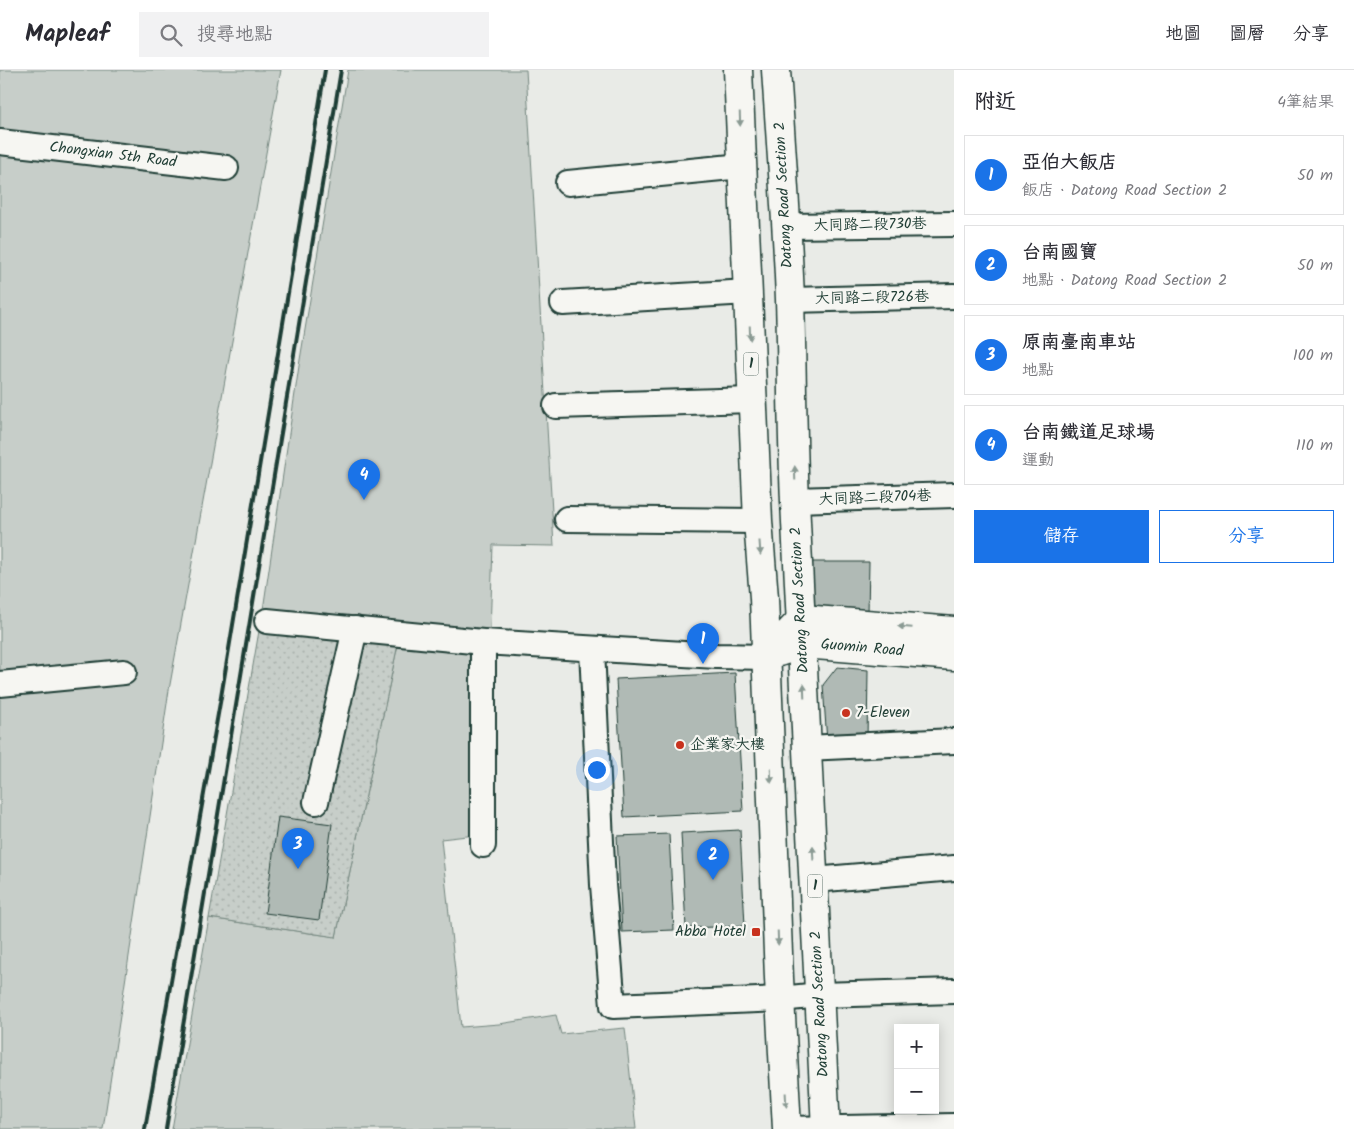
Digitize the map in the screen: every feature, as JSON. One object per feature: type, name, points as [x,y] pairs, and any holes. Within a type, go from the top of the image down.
[{"type":"main road","name":"1","points":[[738,70],[752,400],[764,598],[787,1129]]},
{"type":"main road","name":"Datong Road Section 2","points":[[776,70],[790,300],[795,500],[826,1129]]},
{"type":"main road","name":"Guomin Road","points":[[766,657],[802,631],[954,632]]},
{"type":"main road","name":"Guomin Road","points":[[802,631],[954,656]]},
{"type":"street","name":"Chongxian 5th Road","points":[[0,142],[226,168]]},
{"type":"street","points":[[568,183],[742,166]]},
{"type":"street","name":"大同路二段730巷","points":[[786,226],[954,224]]},
{"type":"street","points":[[563,303],[748,292]]},
{"type":"street","name":"大同路二段726巷","points":[[790,300],[954,296]]},
{"type":"street","points":[[556,406],[752,400]]},
{"type":"street","name":"大同路二段704巷","points":[[795,500],[954,495]]},
{"type":"street","points":[[567,519],[758,521]]},
{"type":"street","points":[[267,620],[483,642],[717,656],[766,657]]},
{"type":"street","points":[[316,802],[355,629]]},
{"type":"street","points":[[483,642],[483,845]]},
{"type":"street","points":[[592,649],[603,885],[613,1006],[820,996],[954,992]]},
{"type":"street","points":[[0,684],[124,672]]},
{"type":"street","points":[[806,748],[954,741]]},
{"type":"street","points":[[814,880],[954,868]]},
{"type":"street","points":[[787,1129],[954,1126]]},
{"type":"shaded area","points":[[0,70],[281,70],[169,690],[103,1129],[0,1129]]},
{"type":"shaded area","points":[[348,70],[526,70],[554,546],[493,545],[490,631],[263,610],[299,366]]},
{"type":"shaded area","points":[[259,631],[398,644],[336,937],[209,918]]},
{"type":"shaded area","points":[[398,644],[476,649],[476,835],[441,839],[461,1027],[499,1024],[556,1015],[561,1034],[625,1028],[636,1129],[172,1129],[209,918],[336,937]]},
{"type":"building","points":[[807,562],[869,562],[868,614],[808,609]]},
{"type":"building","name":"7-Eleven","points":[[837,667],[868,670],[867,741],[827,742],[823,685]]},
{"type":"building","name":"企業家大樓","points":[[735,673],[743,811],[624,817],[616,679]]},
{"type":"building","points":[[278,817],[332,824],[319,920],[265,913]]},
{"type":"building","points":[[740,830],[745,926],[686,928],[681,833]]},
{"type":"building","points":[[669,834],[674,930],[622,932],[617,836]]},
{"type":"railway","points":[[145,1129],[221,697],[325,70]]},
{"type":"railway","points":[[166,1129],[341,70]]},
{"type":"place","name":"台南鐵道足球場","points":[[364,500]]},
{"type":"place","name":"亞伯大飯店","points":[[703,664]]},
{"type":"place","name":"7-Eleven","points":[[846,713]]},
{"type":"place","name":"企業家大樓","points":[[680,745]]},
{"type":"place","name":"原南臺南車站","points":[[298,869]]},
{"type":"place","name":"台南國寶","points":[[713,880]]},
{"type":"place","name":"Abba Hotel","points":[[756,932]]}]
